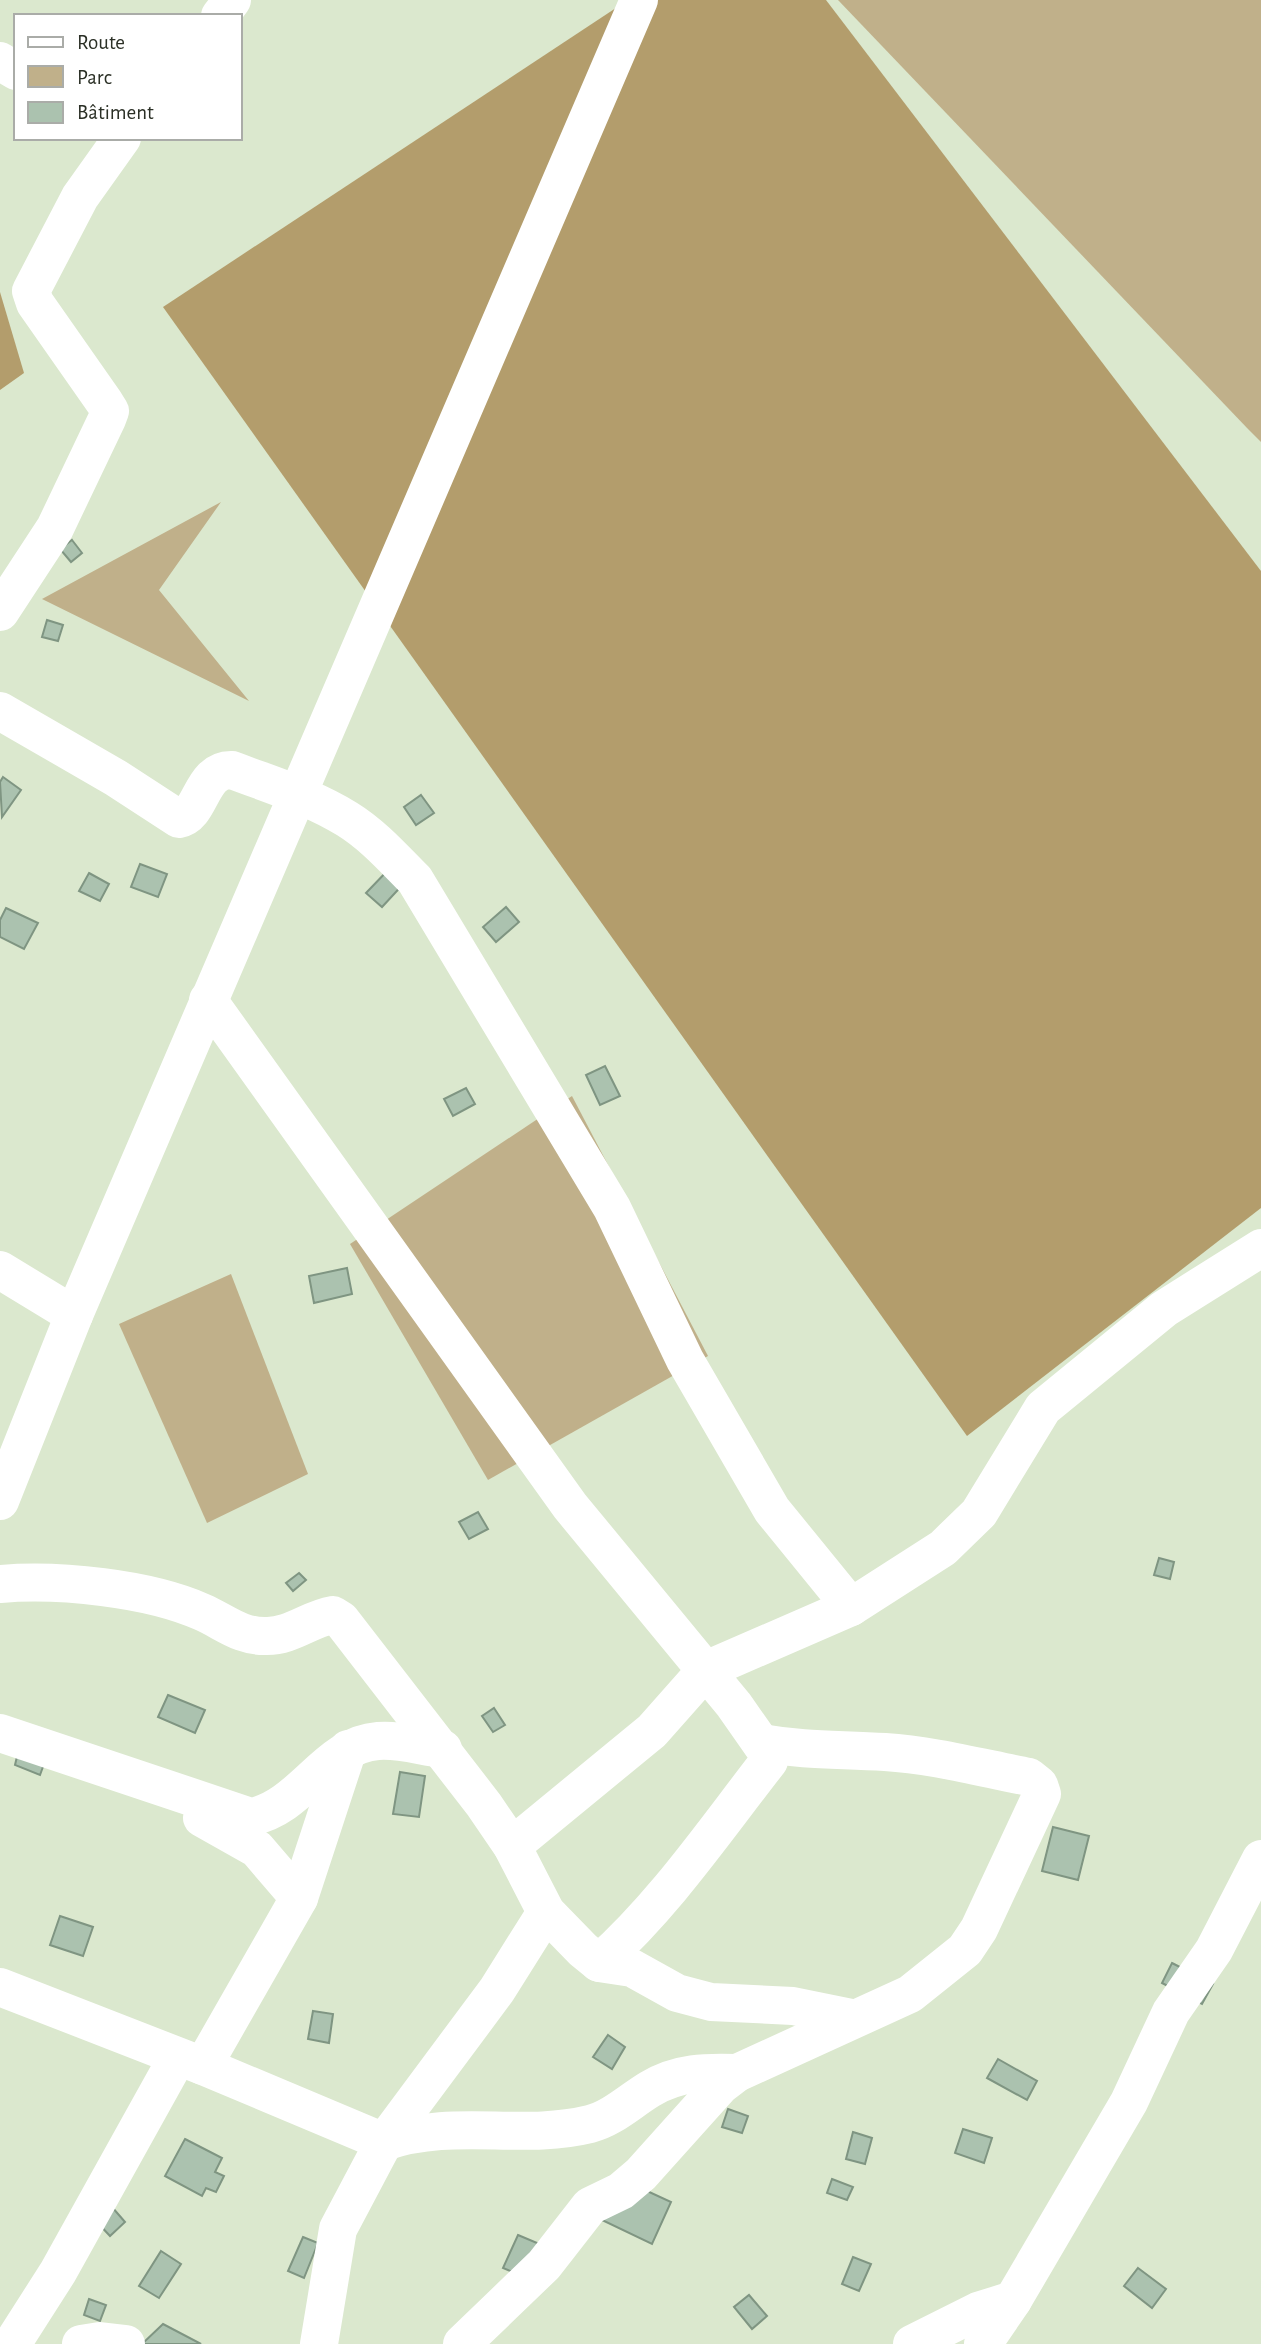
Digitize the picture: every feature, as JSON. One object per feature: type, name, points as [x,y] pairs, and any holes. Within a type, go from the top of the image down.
[{"type":"street","points":[[0,1501],[74,1315],[208,1000],[639,0]]},
{"type":"street","points":[[0,612],[55,528],[79,483],[110,411],[35,303],[31,291],[110,143]]},
{"type":"street","points":[[0,710],[116,778],[179,819],[188,814],[215,774],[223,770],[232,770],[298,795],[347,819],[380,844],[415,880],[612,1208],[685,1360],[772,1510],[850,1607]]},
{"type":"street","points":[[208,1000],[569,1506],[706,1671],[769,1755],[769,1761],[649,1913],[599,1963]]},
{"type":"street","points":[[512,1846],[652,1731],[706,1671],[850,1607],[943,1548],[979,1513],[1043,1408],[1164,1309],[1261,1248]]},
{"type":"street","points":[[0,1270],[74,1315]]},
{"type":"street","points":[[0,1584],[45,1582],[134,1593],[203,1612],[243,1635],[290,1633],[333,1615],[341,1620],[443,1749],[512,1846],[546,1912],[599,1963],[632,1968],[677,1993],[711,2002],[793,2006],[852,2018]]},
{"type":"street","points":[[0,1733],[251,1817],[270,1813],[290,1801],[349,1747],[380,1740],[443,1749]]},
{"type":"street","points":[[462,2344],[544,2265],[590,2206],[621,2191],[641,2174],[720,2086],[737,2073],[852,2018],[910,1994],[965,1950],[979,1929],[1042,1794],[1040,1785],[1029,1777],[898,1753],[816,1752],[761,1743]]},
{"type":"street","points":[[12,2344],[190,2062],[299,1898],[349,1747]]},
{"type":"street","points":[[134,1780],[257,1849],[299,1898]]},
{"type":"street","points":[[984,2344],[1013,2300],[1129,2102],[1171,2012],[1214,1950],[1261,1859]]},
{"type":"street","points":[[319,2344],[338,2229],[384,2142],[497,1990],[546,1912]]},
{"type":"street","points":[[0,1987],[384,2142],[412,2132],[446,2128],[548,2129],[590,2123],[610,2116],[653,2087],[693,2072],[737,2073]]},
{"type":"street","points":[[912,2344],[978,2311],[1013,2300]]},
{"type":"street","points":[[81,2344],[100,2341],[126,2344]]},
{"type":"green space","points":[[838,0],[1261,0],[1261,442],[1248,429]]},
{"type":"green space","points":[[221,502],[159,590],[249,701],[42,599]]},
{"type":"green space","points":[[572,1096],[708,1356],[488,1480],[350,1244]]},
{"type":"green space","points":[[231,1274],[308,1474],[207,1523],[119,1324]]},
{"type":"shaded area","points":[[628,0],[826,0],[1261,571],[1261,1208],[967,1436],[163,307]]},
{"type":"shaded area","points":[[0,292],[24,373],[0,390]]},
{"type":"building","points":[[72,540],[82,553],[71,562],[60,549]]},
{"type":"building","points":[[47,620],[63,625],[58,641],[42,637]]},
{"type":"building","points":[[3,777],[21,790],[2,817],[0,782]]},
{"type":"building","points":[[421,795],[434,813],[416,825],[404,807]]},
{"type":"building","points":[[140,864],[167,874],[158,897],[131,887]]},
{"type":"building","points":[[392,866],[407,880],[382,907],[366,893]]},
{"type":"building","points":[[89,873],[109,884],[100,901],[79,891]]},
{"type":"building","points":[[506,907],[519,922],[496,942],[483,927]]},
{"type":"building","points":[[6,908],[38,923],[24,949],[0,937],[0,920]]},
{"type":"building","points":[[605,1066],[620,1096],[600,1105],[586,1075]]},
{"type":"building","points":[[466,1088],[475,1104],[453,1116],[444,1099]]},
{"type":"building","points":[[347,1268],[352,1294],[314,1303],[309,1276]]},
{"type":"building","points":[[478,1512],[488,1529],[469,1539],[459,1522]]},
{"type":"building","points":[[1159,1558],[1174,1562],[1170,1579],[1154,1575]]},
{"type":"building","points":[[299,1573],[306,1580],[293,1591],[286,1583]]},
{"type":"building","points":[[168,1695],[205,1710],[195,1733],[158,1717]]},
{"type":"building","points":[[494,1708],[505,1725],[493,1732],[482,1716]]},
{"type":"building","points":[[21,1740],[48,1753],[40,1775],[15,1765]]},
{"type":"building","points":[[400,1772],[425,1776],[419,1817],[393,1814]]},
{"type":"building","points":[[1053,1827],[1089,1836],[1078,1880],[1042,1871]]},
{"type":"building","points":[[60,1916],[93,1927],[83,1956],[50,1945]]},
{"type":"building","points":[[1172,1963],[1213,1984],[1202,2004],[1162,1983]]},
{"type":"building","points":[[313,2011],[333,2014],[329,2043],[308,2039]]},
{"type":"building","points":[[608,2035],[625,2047],[612,2069],[593,2057]]},
{"type":"building","points":[[998,2059],[1037,2081],[1027,2100],[987,2078]]},
{"type":"building","points":[[728,2109],[748,2116],[742,2133],[722,2127]]},
{"type":"building","points":[[963,2129],[992,2138],[984,2163],[955,2153]]},
{"type":"building","points":[[853,2132],[872,2138],[865,2164],[846,2159]]},
{"type":"building","points":[[185,2139],[222,2158],[215,2172],[224,2176],[216,2192],[206,2188],[202,2196],[165,2176]]},
{"type":"building","points":[[621,2179],[671,2202],[652,2244],[602,2220]]},
{"type":"building","points":[[832,2179],[853,2187],[847,2200],[827,2193]]},
{"type":"building","points":[[112,2207],[125,2222],[110,2236],[96,2221]]},
{"type":"building","points":[[518,2235],[549,2248],[535,2281],[503,2268]]},
{"type":"building","points":[[303,2237],[318,2243],[304,2278],[288,2271]]},
{"type":"building","points":[[161,2251],[181,2264],[159,2298],[139,2286]]},
{"type":"building","points":[[853,2257],[871,2264],[859,2291],[842,2284]]},
{"type":"building","points":[[1138,2268],[1166,2289],[1152,2308],[1124,2286]]},
{"type":"building","points":[[749,2295],[767,2316],[752,2329],[734,2307]]},
{"type":"building","points":[[89,2299],[106,2305],[100,2321],[84,2315]]},
{"type":"building","points":[[163,2324],[201,2344],[142,2344]]}]
